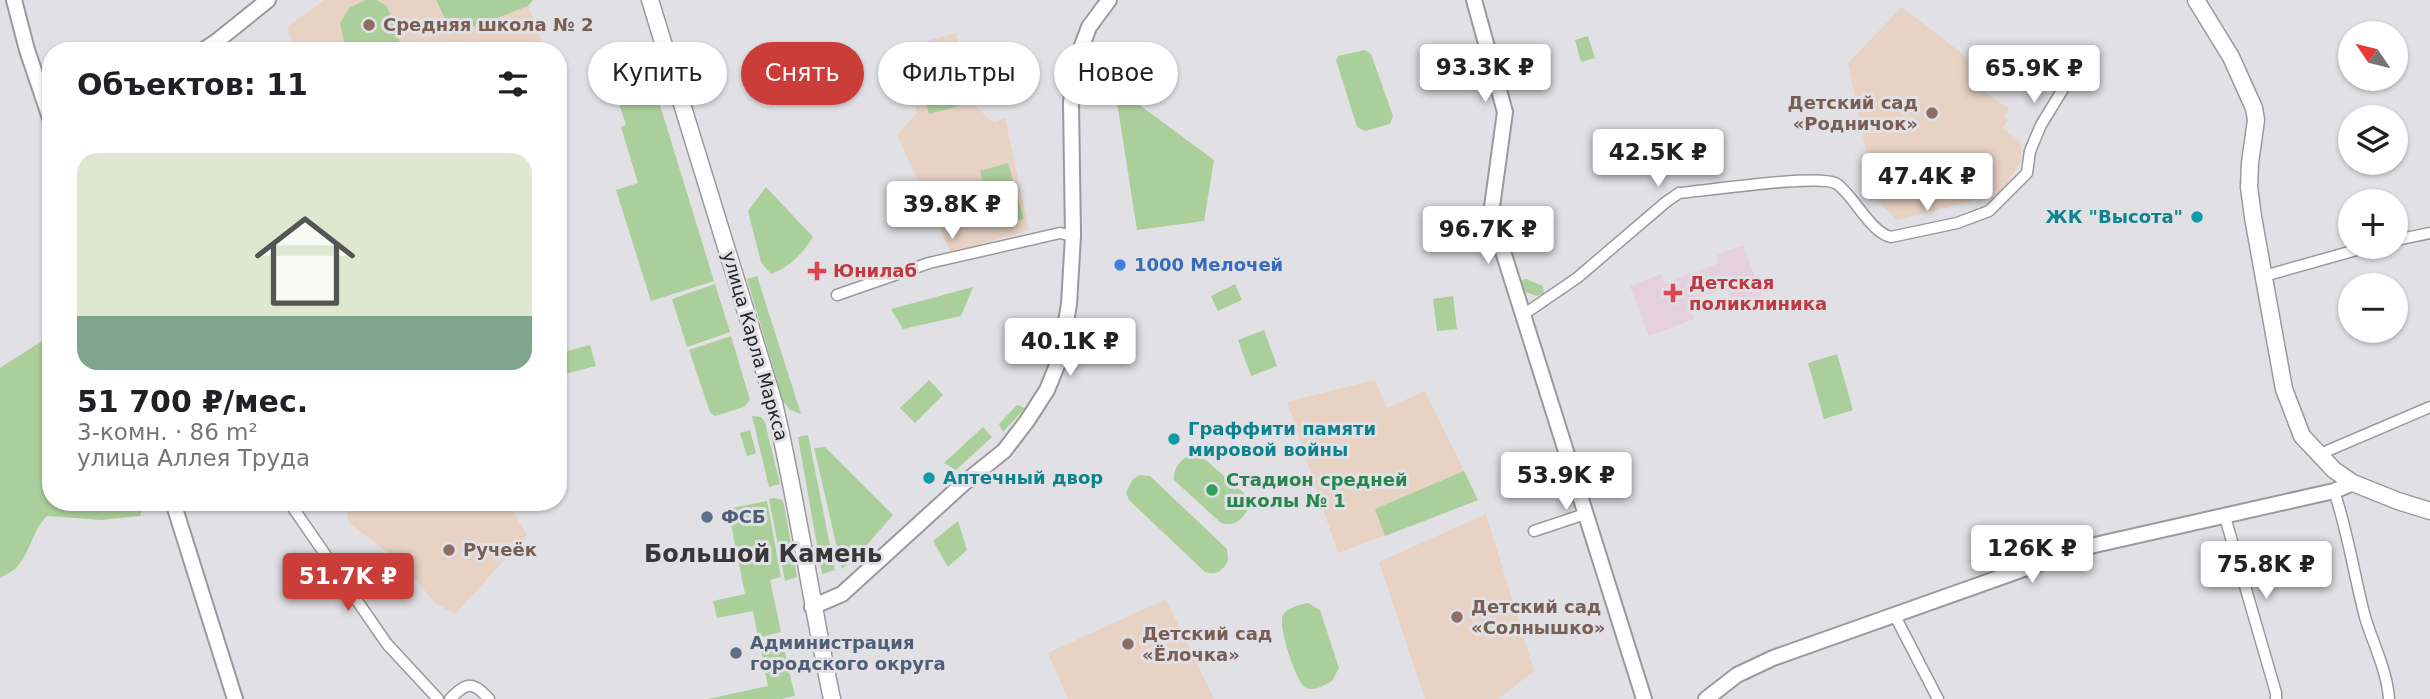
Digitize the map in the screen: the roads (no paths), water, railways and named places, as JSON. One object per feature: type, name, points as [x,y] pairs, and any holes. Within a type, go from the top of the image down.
[{"type":"main road","name":"улица Карла Маркса","points":[[650,0],[774,403],[832,699]]},
{"type":"main road","points":[[2196,0],[2231,57],[2254,108],[2256,120],[2249,187],[2253,217],[2284,389],[2302,436],[2346,479],[2430,511]]},
{"type":"street","points":[[14,0],[42,92]]},
{"type":"street","points":[[216,42],[268,0]]},
{"type":"street","points":[[812,607],[842,594],[1003,451],[1027,421],[1046,390],[1060,358],[1068,314],[1073,236],[1071,102],[1082,42],[1109,0]]},
{"type":"street","points":[[1474,0],[1505,112],[1495,178],[1493,217],[1643,699]]},
{"type":"street","points":[[1523,315],[1577,278],[1679,193],[1784,182],[1835,182],[1881,234],[1891,237],[1957,223],[1989,211],[2028,173],[2030,151],[2041,125],[2070,76],[2087,63]]},
{"type":"street","points":[[836,295],[929,263],[1060,233],[1073,236]]},
{"type":"street","points":[[2408,238],[2430,233]]},
{"type":"street","points":[[2263,276],[2338,255]]},
{"type":"street","points":[[2320,454],[2430,407]]},
{"type":"street","points":[[1706,699],[1726,682],[1749,669],[2086,547],[2334,491],[2346,479]]},
{"type":"street","points":[[2334,491],[2346,527],[2365,617],[2384,669],[2389,699]]},
{"type":"street","points":[[176,511],[234,699]]},
{"type":"street","points":[[295,511],[387,644],[438,699]]},
{"type":"street","points":[[1534,531],[1585,514]]},
{"type":"street","points":[[2225,517],[2276,696]]},
{"type":"street","points":[[1895,616],[1938,699]]},
{"type":"street","points":[[450,699],[470,685],[477,686],[489,699]]},
{"type":"place","name":"Средняя школа № 2","points":[[369,25]]},
{"type":"place","name":"Детский сад «Родничок»","points":[[1932,113]]},
{"type":"place","name":"ЖК \"Высота\"","points":[[2197,217]]},
{"type":"place","name":"1000 Мелочей","points":[[1120,265]]},
{"type":"place","name":"Юнилаб","points":[[817,271]]},
{"type":"place","name":"Детская поликлиника","points":[[1673,293]]},
{"type":"place","name":"Граффити памяти мировой войны","points":[[1174,439]]},
{"type":"place","name":"Аптечный двор","points":[[929,478]]},
{"type":"place","name":"Стадион средней школы № 1","points":[[1212,490]]},
{"type":"place","name":"ФСБ","points":[[707,517]]},
{"type":"place","name":"Ручеёк","points":[[449,550]]},
{"type":"place","name":"Детский сад «Солнышко»","points":[[1457,617]]},
{"type":"place","name":"Детский сад «Ёлочка»","points":[[1128,644]]},
{"type":"place","name":"Администрация городского округа","points":[[736,653]]},
{"type":"district","name":"Большой Камень","points":[[763,554]]}]
